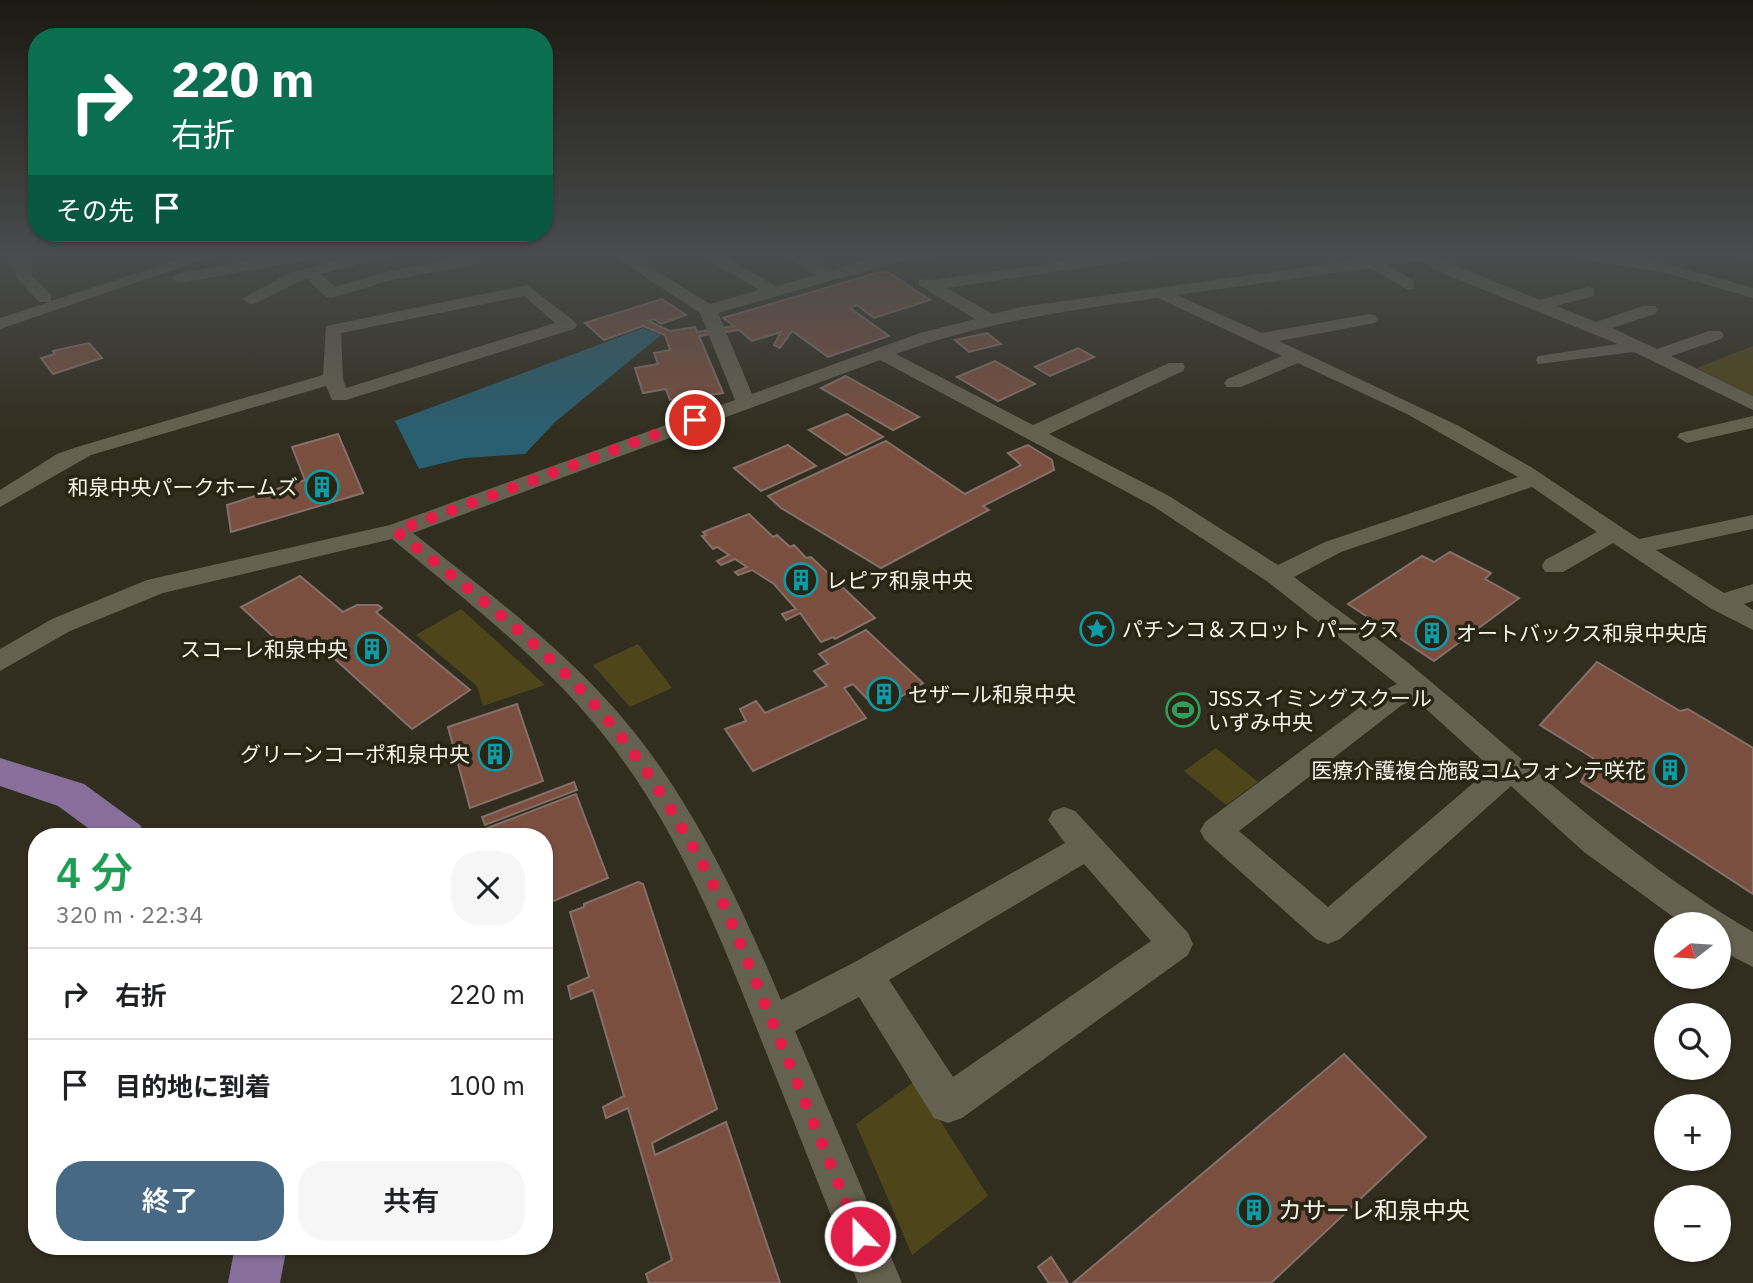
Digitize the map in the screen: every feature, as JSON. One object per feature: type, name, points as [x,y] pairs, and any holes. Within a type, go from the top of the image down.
[{"type":"main road","points":[[0,772],[71,795],[116,828]]},
{"type":"main road","points":[[254,1283],[259,1255]]},
{"type":"street","points":[[0,324],[30,313]]},
{"type":"street","points":[[415,313],[332,330],[333,378],[339,396],[568,326],[553,313]]},
{"type":"street","points":[[709,313],[745,401]]},
{"type":"street","points":[[978,313],[990,320]]},
{"type":"street","points":[[6,651],[86,614],[156,586],[396,531],[880,353],[990,320],[1033,313]]},
{"type":"street","points":[[1208,313],[1440,423],[1534,479],[1753,621]]},
{"type":"street","points":[[1562,313],[1639,346],[1753,404]]},
{"type":"street","points":[[1597,327],[1640,313]]},
{"type":"street","points":[[1260,339],[1329,321],[1369,319]]},
{"type":"street","points":[[1657,355],[1715,335]]},
{"type":"street","points":[[1545,360],[1639,346]]},
{"type":"street","points":[[880,353],[1161,501],[1277,576],[1418,686],[1595,842],[1693,912]]},
{"type":"street","points":[[1234,383],[1297,356]]},
{"type":"street","points":[[1033,433],[1106,392],[1169,375]]},
{"type":"street","points":[[0,500],[57,464],[84,451],[333,378]]},
{"type":"street","points":[[1687,437],[1753,422]]},
{"type":"street","points":[[1277,576],[1332,547],[1534,479]]},
{"type":"street","points":[[1707,514],[1727,528]]},
{"type":"street","points":[[1637,547],[1753,522]]},
{"type":"street","points":[[396,531],[549,657],[594,704],[642,765],[701,860],[726,909],[880,1283]]},
{"type":"street","points":[[1554,566],[1615,532]]},
{"type":"street","points":[[1722,603],[1753,592]]},
{"type":"street","points":[[1418,686],[1392,698],[1216,831],[1328,928],[1494,782],[1515,769]]},
{"type":"street","points":[[865,975],[948,1104],[1176,944],[1063,820]]},
{"type":"street","points":[[774,1023],[865,975],[1087,846]]},
{"type":"street","points":[[1731,938],[1753,951]]},
{"type":"shaded area","points":[[1753,346],[1753,396],[1697,368]]},
{"type":"shaded area","points":[[461,609],[545,685],[483,706],[477,686],[416,635]]},
{"type":"shaded area","points":[[638,644],[672,688],[630,707],[593,665]]},
{"type":"shaded area","points":[[1216,748],[1258,782],[1226,805],[1184,771]]},
{"type":"shaded area","points":[[915,1081],[988,1196],[912,1255],[856,1124]]},
{"type":"water","points":[[643,328],[661,335],[555,422],[525,454],[464,458],[419,469],[395,421]]},
{"type":"building","points":[[617,313],[683,313],[686,315],[661,324],[654,319],[648,321],[670,331],[695,327],[697,332],[734,326],[723,318],[740,313],[857,313],[889,336],[828,357],[792,331],[780,348],[774,345],[781,332],[752,341],[739,330],[699,336],[723,393],[710,395],[711,397],[670,400],[666,389],[643,393],[635,368],[658,364],[654,353],[670,350],[665,335],[643,326],[604,340],[585,323]]},
{"type":"building","points":[[867,313],[890,313],[874,318]]},
{"type":"building","points":[[987,333],[1001,344],[969,352],[955,340]]},
{"type":"building","points":[[89,343],[102,358],[53,374],[41,358],[55,354],[53,351]]},
{"type":"building","points":[[1078,348],[1094,357],[1050,376],[1035,367]]},
{"type":"building","points":[[995,361],[1035,384],[998,401],[957,377]]},
{"type":"building","points":[[846,376],[919,417],[893,430],[821,388]]},
{"type":"building","points":[[847,414],[883,437],[846,455],[809,430]]},
{"type":"building","name":"和泉中央パークホームズ","points":[[338,434],[363,493],[231,532],[227,505],[305,480],[292,447]]},
{"type":"building","points":[[886,441],[965,494],[1021,465],[1008,453],[1028,445],[1052,460],[1054,470],[983,506],[989,510],[881,568],[781,508],[768,496]]},
{"type":"building","points":[[788,445],[816,466],[761,491],[734,468]]},
{"type":"building","name":"レピア和泉中央","points":[[749,514],[773,537],[777,535],[790,547],[794,545],[806,558],[811,557],[875,618],[835,639],[833,637],[821,642],[800,613],[786,620],[782,614],[796,609],[774,584],[752,570],[738,575],[735,572],[747,567],[735,559],[721,565],[717,561],[729,555],[717,547],[713,549],[702,536],[706,535],[703,532]]},
{"type":"building","name":"オートバックス和泉中央店","points":[[1450,552],[1491,573],[1485,579],[1519,598],[1434,661],[1348,604],[1422,556],[1434,562]]},
{"type":"building","name":"スコーレ和泉中央","points":[[300,576],[343,612],[357,605],[378,605],[382,608],[376,612],[470,690],[412,729],[316,642],[293,655],[241,607]]},
{"type":"building","name":"セザール和泉中央","points":[[866,630],[923,683],[884,707],[879,702],[873,705],[853,684],[844,688],[866,718],[753,771],[725,729],[746,721],[740,709],[756,701],[765,713],[827,686],[814,671],[828,664],[819,654]]},
{"type":"building","name":"医療介護複合施設コムフォンテ咲花","points":[[1597,662],[1680,711],[1688,709],[1753,748],[1753,894],[1581,782],[1593,758],[1540,725]]},
{"type":"building","name":"グリーンコーポ和泉中央","points":[[517,704],[543,781],[470,808],[448,727]]},
{"type":"building","points":[[574,782],[577,790],[485,825],[482,817]]},
{"type":"building","points":[[576,794],[608,878],[553,901],[553,828],[488,828]]},
{"type":"building","points":[[638,882],[643,884],[717,1109],[652,1143],[655,1155],[726,1122],[780,1283],[649,1283],[646,1274],[672,1260],[628,1108],[606,1118],[603,1107],[624,1096],[593,990],[571,999],[568,986],[589,977],[570,912]]},
{"type":"building","name":"カサーレ和泉中央","points":[[1344,1054],[1426,1137],[1271,1283],[1073,1283]]},
{"type":"building","points":[[1051,1257],[1068,1283],[1049,1283],[1038,1267]]},
{"type":"place","name":"和泉中央パークホームズ","points":[[322,487]]},
{"type":"place","name":"レピア和泉中央","points":[[801,580]]},
{"type":"place","name":"パチンコ＆スロット パークス","points":[[1097,629]]},
{"type":"place","name":"オートバックス和泉中央店","points":[[1432,633]]},
{"type":"place","name":"スコーレ和泉中央","points":[[372,649]]},
{"type":"place","name":"セザール和泉中央","points":[[884,694]]},
{"type":"place","name":"JSSスイミングスクール いずみ中央","points":[[1183,710]]},
{"type":"place","name":"グリーンコーポ和泉中央","points":[[495,754]]},
{"type":"place","name":"医療介護複合施設コムフォンテ咲花","points":[[1670,770]]},
{"type":"place","name":"カサーレ和泉中央","points":[[1254,1210]]},
{"type":"route","points":[[695,420],[396,531],[549,657],[594,704],[642,765],[701,860],[726,909],[860,1236]]}]
